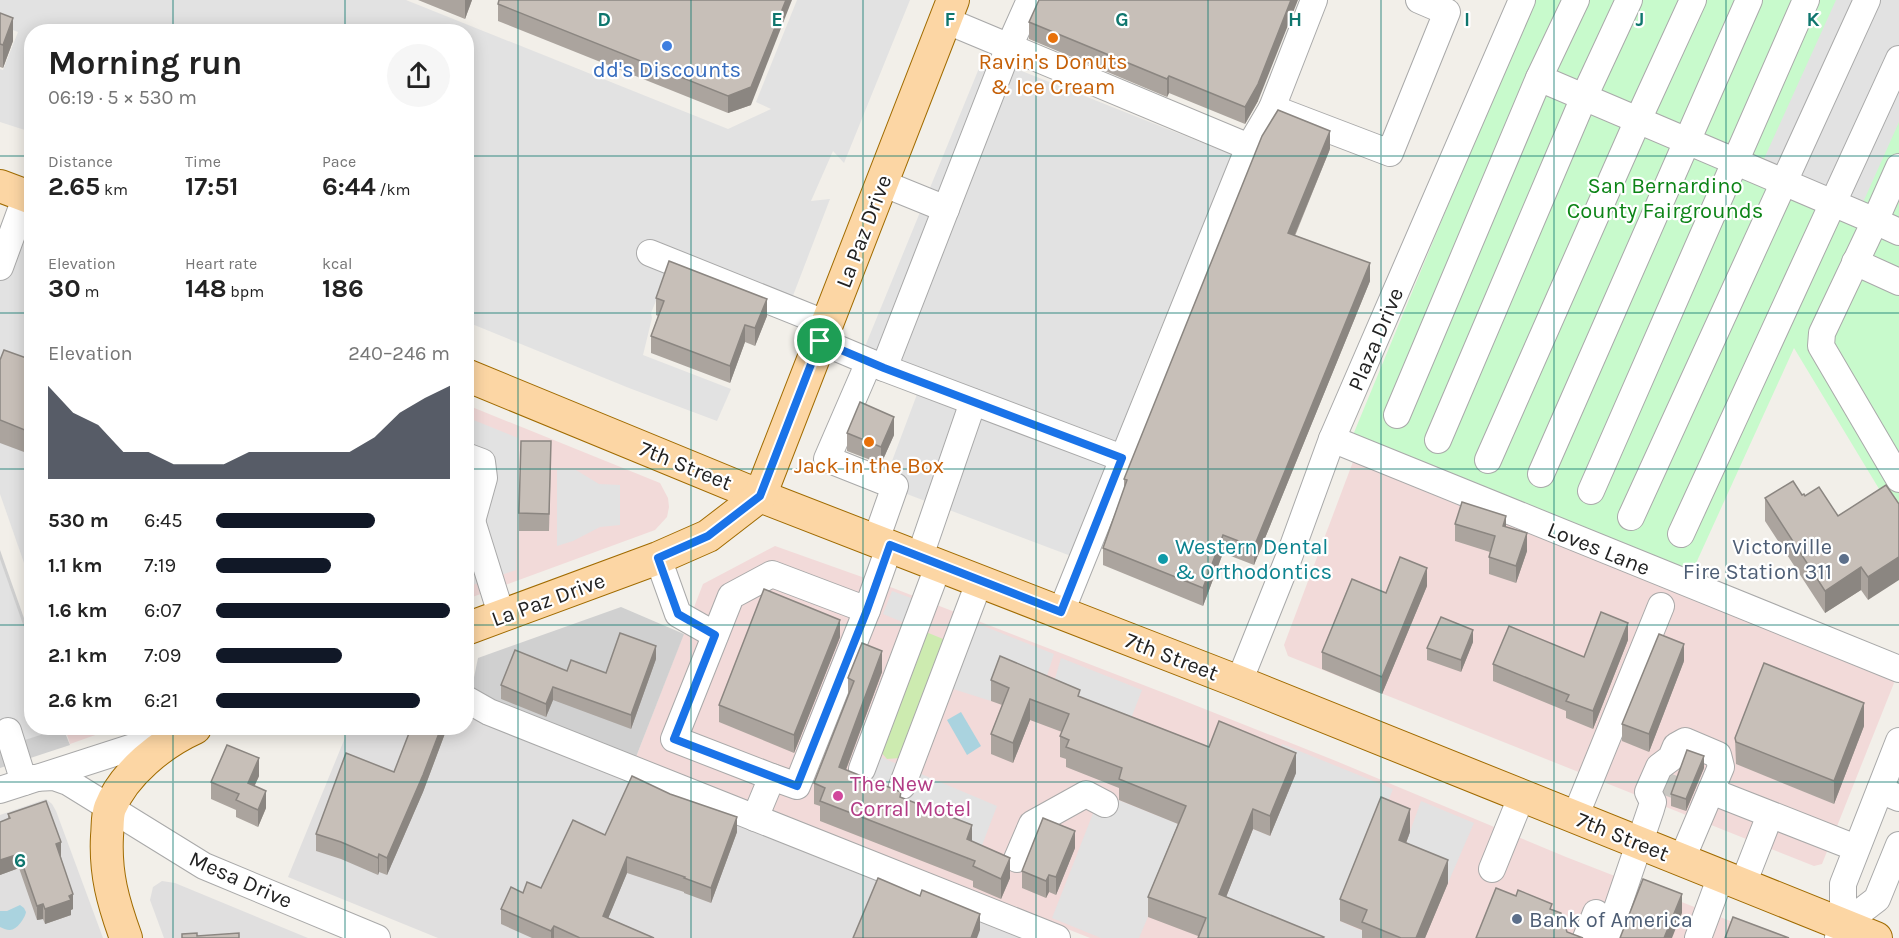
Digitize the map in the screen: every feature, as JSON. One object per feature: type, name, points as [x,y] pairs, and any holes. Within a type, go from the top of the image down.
[{"type":"main road","name":"La Paz Drive","points":[[474,626],[658,558],[708,536],[760,496],[949,10]]},
{"type":"main road","name":"7th Street","points":[[474,378],[760,496],[1239,682],[1641,843],[1732,880],[1840,931],[1876,938]]},
{"type":"main road","points":[[126,938],[111,896],[107,872],[110,809],[125,784],[140,766],[164,744],[181,735]]},
{"type":"street","points":[[867,610],[772,574],[730,596],[674,739],[797,786],[867,610],[895,486],[827,459],[876,365],[946,209],[1029,0]]},
{"type":"street","points":[[1061,612],[1249,147],[1272,108],[1314,0]]},
{"type":"street","points":[[1272,108],[1390,153],[1447,12],[1419,0]]},
{"type":"street","points":[[1397,415],[1539,78],[1576,0]]},
{"type":"street","points":[[1438,440],[1584,97],[1629,0]]},
{"type":"street","points":[[1488,460],[1692,0]]},
{"type":"street","points":[[1541,474],[1749,0]]},
{"type":"street","points":[[1592,491],[1806,0]]},
{"type":"street","points":[[1631,517],[1867,0]]},
{"type":"street","name":"Plaza Drive","points":[[1239,682],[1289,557],[1332,439],[1516,2]]},
{"type":"street","points":[[949,10],[1009,47],[1249,147]]},
{"type":"street","points":[[1681,534],[1899,59]]},
{"type":"street","points":[[1539,78],[1899,232]]},
{"type":"street","points":[[1899,167],[1822,333],[1821,346],[1899,479]]},
{"type":"street","points":[[882,183],[946,209]]},
{"type":"street","points":[[1,263],[19,193]]},
{"type":"street","points":[[650,253],[823,332],[876,365],[1122,458]]},
{"type":"street","points":[[1855,262],[1899,282]]},
{"type":"street","points":[[862,769],[929,560],[972,402]]},
{"type":"street","name":"Loves Lane","points":[[1332,439],[1899,669]]},
{"type":"street","points":[[474,459],[482,462],[484,478],[474,506]]},
{"type":"street","points":[[474,535],[502,617]]},
{"type":"street","points":[[658,558],[678,614],[715,635]]},
{"type":"street","points":[[902,786],[980,580]]},
{"type":"street","points":[[1575,817],[1661,606]]},
{"type":"street","points":[[474,704],[489,712],[1057,938]]},
{"type":"street","points":[[8,731],[29,780]]},
{"type":"street","points":[[0,790],[172,735]]},
{"type":"street","points":[[1606,938],[1665,782],[1676,746],[1685,741],[1718,755],[1721,767],[1682,860]]},
{"type":"street","points":[[1840,931],[1843,884],[1857,848],[1889,794],[1899,741]]},
{"type":"street","points":[[29,780],[54,777],[68,782],[110,809]]},
{"type":"street","points":[[755,818],[772,777]]},
{"type":"street","points":[[1711,791],[1857,848]]},
{"type":"street","points":[[1017,859],[1032,824],[1086,794],[1105,804]]},
{"type":"street","points":[[1492,869],[1522,795]]},
{"type":"street","name":"Mesa Drive","points":[[110,809],[204,866],[378,938]]},
{"type":"street","points":[[1698,938],[1770,814]]},
{"type":"street","points":[[1840,931],[1877,899],[1899,845]]},
{"type":"street","points":[[1586,938],[1596,913]]},
{"type":"shaded area","points":[[0,0],[406,0],[466,24],[24,24],[24,130],[0,122],[0,69],[3,70],[18,32],[0,25]]},
{"type":"shaded area","points":[[797,0],[910,0],[844,163],[833,151],[811,201],[830,199],[786,314],[667,274],[651,313],[652,318],[643,355],[731,389],[717,421],[474,325],[474,27],[728,129],[771,109],[756,102]]},
{"type":"shaded area","points":[[1836,0],[1899,0],[1899,122],[1856,218],[1758,172]]},
{"type":"shaded area","points":[[984,56],[1233,155],[1145,366],[1071,556],[883,485],[916,397],[921,375],[864,349]]},
{"type":"shaded area","points":[[0,225],[24,235],[24,563],[0,494]]},
{"type":"shaded area","points":[[474,408],[660,483],[668,498],[669,507],[667,517],[655,530],[474,596]]},
{"type":"shaded area","points":[[474,420],[518,438],[516,570],[474,585]]},
{"type":"shaded area","points":[[1354,459],[1889,675],[1894,683],[1822,864],[1814,866],[1288,656],[1284,645]]},
{"type":"shaded area","points":[[557,470],[576,470],[599,484],[620,485],[620,525],[600,527],[573,541],[557,546]]},
{"type":"shaded area","points":[[775,546],[893,588],[1177,698],[1336,761],[1566,857],[1774,938],[1090,938],[636,757],[703,584]]},
{"type":"shaded area","points":[[0,550],[24,618],[24,735],[66,735],[70,745],[0,768]]},
{"type":"shaded area","points":[[0,559],[24,627],[24,735],[40,735],[0,748]]},
{"type":"shaded area","points":[[892,591],[933,606],[876,755],[997,806],[981,848],[842,786],[907,624],[883,614]]},
{"type":"shaded area","points":[[621,607],[684,634],[636,757],[474,693],[478,658]]},
{"type":"shaded area","points":[[961,617],[1054,654],[1041,694],[1000,678],[991,701],[934,683]]},
{"type":"shaded area","points":[[1061,658],[1142,690],[1125,734],[1049,699]]},
{"type":"shaded area","points":[[474,709],[1027,938],[438,938],[288,877],[346,735],[474,735]]},
{"type":"shaded area","points":[[67,735],[95,735],[70,744]]},
{"type":"shaded area","points":[[1282,744],[1393,789],[1340,921],[1367,933],[1364,938],[1276,938],[1219,915],[1253,829],[1271,836],[1273,764]]},
{"type":"shaded area","points":[[1101,793],[1186,827],[1139,938],[1101,938],[1052,918]]},
{"type":"shaded area","points":[[46,799],[56,811],[103,938],[0,938],[0,815]]},
{"type":"shaded area","points":[[1421,801],[1474,823],[1448,883],[1399,862]]},
{"type":"shaded area","points":[[162,881],[175,883],[308,938],[164,938],[150,900],[153,887]]},
{"type":"green space","name":"San Bernardino County Fairgrounds","points":[[1533,0],[1899,0],[1899,522],[1794,348],[1692,572],[1353,435]]},
{"type":"green space","points":[[926,632],[948,641],[900,758],[887,759],[880,751]]},
{"type":"water","points":[[961,712],[981,746],[967,755],[947,720]]},
{"type":"water","points":[[20,905],[26,912],[18,926],[10,930],[0,927],[0,911],[7,911]]},
{"type":"building","name":"dd's Discounts","points":[[499,0],[786,0],[751,87],[728,96],[498,4]]},
{"type":"building","points":[[1039,0],[1291,0],[1258,84],[1245,107],[1169,76],[1167,79],[1029,22]]},
{"type":"building","points":[[0,13],[13,18],[3,45],[0,44]]},
{"type":"building","points":[[1278,110],[1330,131],[1288,233],[1370,263],[1254,547],[1223,535],[1203,588],[1103,548],[1127,480],[1124,479],[1262,136]]},
{"type":"building","points":[[669,261],[767,299],[755,328],[745,325],[730,366],[651,336],[664,301],[656,298]]},
{"type":"building","points":[[4,350],[24,357],[24,430],[0,420],[0,360]]},
{"type":"building","points":[[860,402],[894,417],[881,447],[847,433]]},
{"type":"building","points":[[521,441],[551,441],[549,514],[519,513]]},
{"type":"building","name":"Victorville Fire Station 311","points":[[1793,481],[1805,496],[1819,487],[1838,516],[1886,485],[1899,504],[1899,557],[1868,577],[1861,567],[1825,591],[1765,498]]},
{"type":"building","points":[[1462,502],[1506,516],[1503,526],[1527,533],[1516,566],[1489,557],[1495,536],[1455,524]]},
{"type":"building","points":[[1400,557],[1427,568],[1382,677],[1322,652],[1352,579],[1386,593]]},
{"type":"building","points":[[764,589],[840,620],[794,735],[719,705]]},
{"type":"building","points":[[1601,612],[1628,623],[1593,711],[1566,701],[1569,695],[1493,664],[1509,626],[1584,657]]},
{"type":"building","points":[[1441,617],[1473,630],[1461,660],[1427,648]]},
{"type":"building","points":[[620,633],[656,646],[631,715],[553,687],[546,704],[501,685],[515,650],[567,671],[571,660],[606,673]]},
{"type":"building","points":[[1659,634],[1684,644],[1649,734],[1622,724]]},
{"type":"building","points":[[862,643],[882,651],[839,767],[901,792],[900,797],[972,825],[967,839],[1010,858],[1001,879],[973,866],[975,861],[820,801],[825,788],[814,783],[854,681],[848,678]]},
{"type":"building","points":[[1000,656],[1080,690],[1078,696],[1209,747],[1219,721],[1296,753],[1270,816],[1253,809],[1219,894],[1324,937],[1198,938],[1206,918],[1148,897],[1186,806],[1119,779],[1122,768],[1066,747],[1069,740],[1060,736],[1069,714],[1030,699],[1013,743],[991,734],[1009,688],[991,680]]},
{"type":"building","points":[[1764,663],[1864,703],[1834,781],[1736,742],[1735,738]]},
{"type":"building","points":[[408,735],[438,735],[387,858],[379,854],[378,858],[316,834],[346,753],[394,772]]},
{"type":"building","points":[[227,745],[259,758],[248,783],[266,791],[258,810],[236,800],[239,794],[211,782]]},
{"type":"building","points":[[1687,750],[1704,756],[1686,799],[1671,794]]},
{"type":"building","points":[[632,776],[670,794],[737,817],[711,888],[627,857],[603,916],[654,938],[580,938],[554,926],[551,931],[501,909],[511,887],[523,893],[527,882],[541,888],[573,820],[605,835]]},
{"type":"building","points":[[1381,797],[1410,809],[1399,840],[1448,860],[1416,938],[1401,938],[1362,922],[1367,910],[1340,899]]},
{"type":"building","points":[[46,801],[61,842],[56,844],[73,894],[69,896],[71,900],[45,909],[43,904],[37,906],[19,854],[0,860],[0,822],[10,818],[8,814]]},
{"type":"building","points":[[1043,818],[1075,831],[1056,877],[1049,875],[1046,881],[1022,871]]},
{"type":"building","points":[[878,878],[920,896],[922,890],[980,914],[971,938],[853,938]]},
{"type":"building","points":[[1643,879],[1682,894],[1664,938],[1620,938]]},
{"type":"building","points":[[1496,888],[1516,896],[1518,890],[1552,904],[1550,909],[1561,913],[1567,932],[1583,938],[1476,938]]},
{"type":"building","points":[[1733,917],[1789,938],[1725,938]]},
{"type":"building","points":[[197,933],[197,936],[239,933],[239,938],[182,938],[182,934]]},
{"type":"tunnel","points":[[1664,795],[1672,774]]},
{"type":"place","name":"Ravin's Donuts & Ice Cream","points":[[1053,38]]},
{"type":"place","name":"dd's Discounts","points":[[667,46]]},
{"type":"place","name":"Jack in the Box","points":[[869,442]]},
{"type":"place","name":"Western Dental & Orthodontics","points":[[1163,559]]},
{"type":"place","name":"Victorville Fire Station 311","points":[[1844,559]]},
{"type":"place","name":"The New Corral Motel","points":[[838,796]]},
{"type":"place","name":"Bank of America","points":[[1517,919]]},
{"type":"route","points":[[820,341],[884,368],[1122,458],[1061,612],[890,545],[867,610],[797,786],[674,739],[715,635],[678,614],[658,558],[708,536],[760,496],[820,341]]}]
